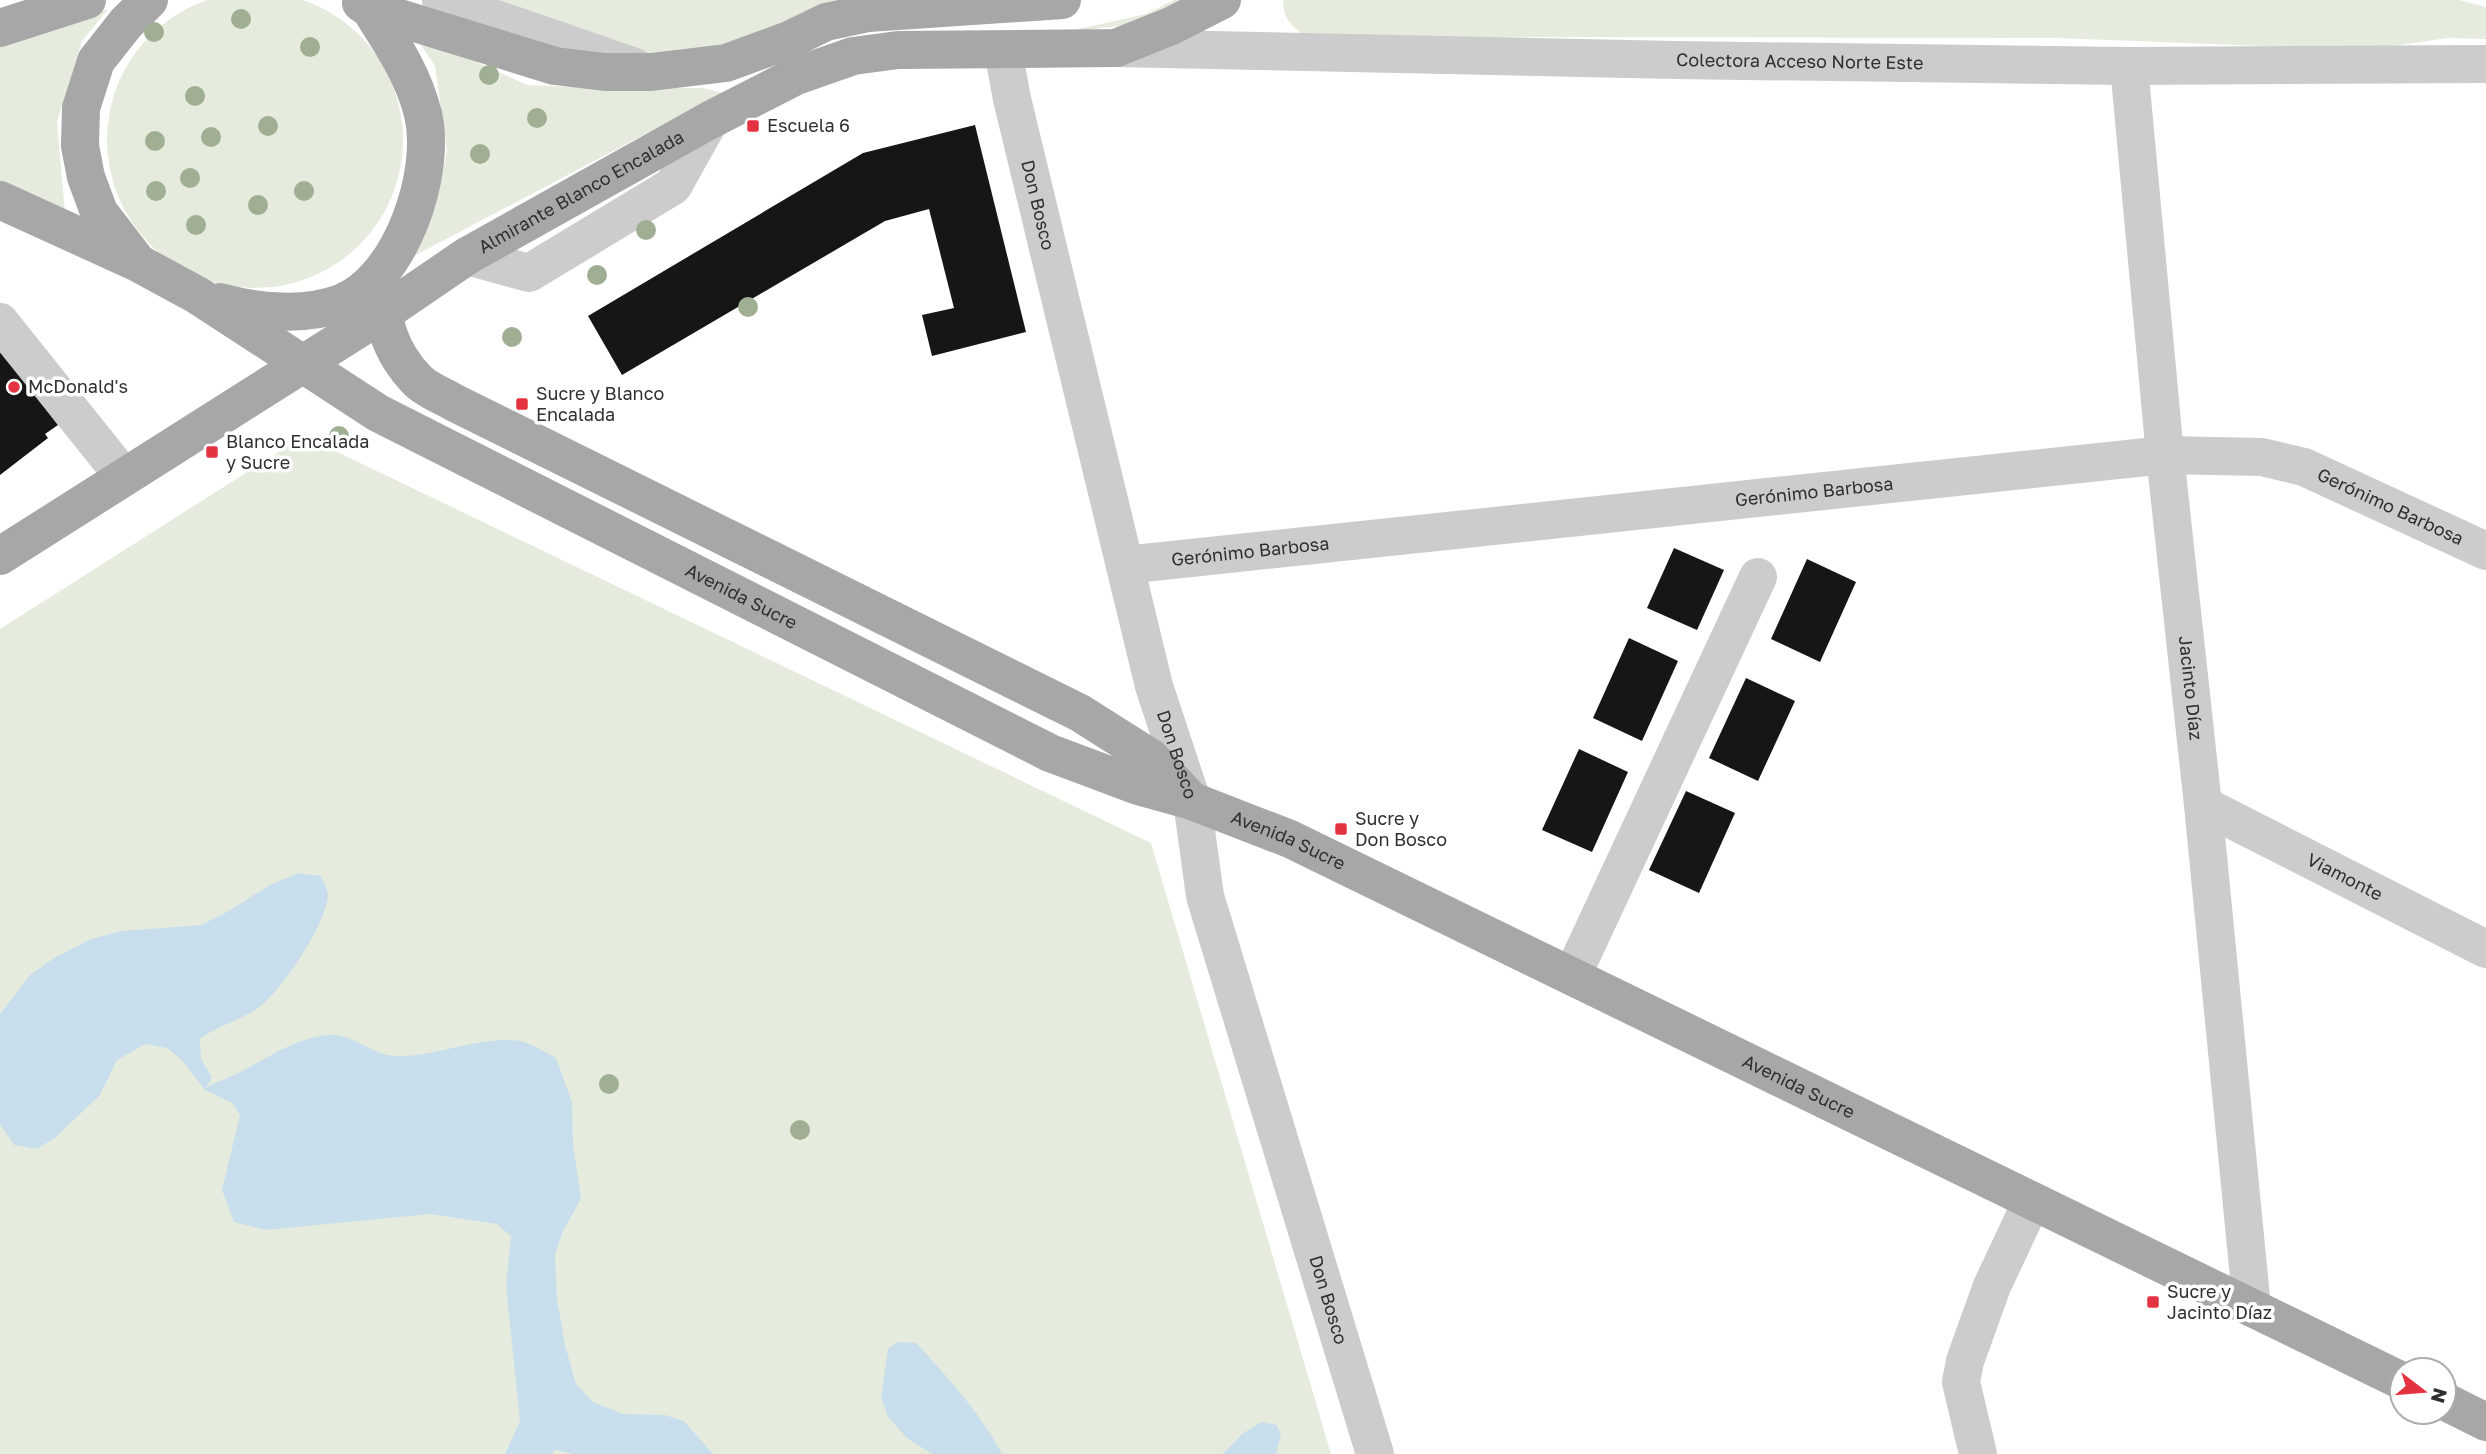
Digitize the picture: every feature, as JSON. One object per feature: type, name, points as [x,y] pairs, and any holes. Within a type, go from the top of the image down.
[{"type":"main road","points":[[0,28],[87,0]]},
{"type":"main road","points":[[138,263],[99,212],[86,177],[80,146],[81,108],[96,61],[126,23],[149,0]]},
{"type":"main road","points":[[364,5],[555,66],[605,72],[650,72],[726,63],[789,40],[826,22],[867,13],[1062,0]]},
{"type":"main road","name":"Almirante Blanco Encalada","points":[[5,543],[124,477],[303,364],[381,293],[467,256],[710,120],[796,76],[853,56],[898,50],[1116,48],[1171,26],[1222,0]]},
{"type":"main road","points":[[0,200],[138,263],[197,295],[234,306],[272,311],[302,310],[381,293],[417,205],[425,165],[424,116],[408,68],[364,5]]},
{"type":"main road","name":"Avenida Sucre","points":[[381,293],[389,340],[419,382],[455,403],[1080,713],[1151,758],[1192,801]]},
{"type":"main road","name":"Avenida Sucre","points":[[197,295],[378,413],[1049,753],[1138,786],[1192,801],[1290,839],[2388,1374]]},
{"type":"main road","points":[[2458,1408],[2486,1422]]},
{"type":"street","points":[[441,0],[650,72]]},
{"type":"street","name":"Colectora Acceso Norte Este","points":[[1116,48],[2129,66],[2486,64]]},
{"type":"street","name":"Don Bosco","points":[[1003,50],[1154,686],[1192,801],[1205,896],[1375,1454]]},
{"type":"street","name":"Jacinto Díaz","points":[[2129,66],[2165,455],[2203,805],[2252,1308]]},
{"type":"street","points":[[0,322],[124,477]]},
{"type":"street","name":"Gerónimo Barbosa","points":[[1125,565],[2165,455],[2262,457],[2304,467],[2486,551]]},
{"type":"street","points":[[1572,976],[1758,577]]},
{"type":"street","name":"Viamonte","points":[[2203,805],[2486,948]]},
{"type":"street","points":[[1978,1454],[1961,1382],[1965,1361],[1992,1286],[2032,1201]]},
{"type":"green space","points":[[240,-8],[270,-8],[298,-2],[325,9],[349,25],[370,46],[386,70],[397,97],[403,140],[397,183],[386,210],[370,234],[349,255],[325,271],[298,282],[270,288],[240,288],[212,282],[185,271],[161,255],[140,234],[124,210],[113,183],[107,155],[107,125],[113,97],[124,70],[140,46],[161,25],[185,9],[212,-2]]},
{"type":"green space","points":[[428,0],[879,0],[721,50],[658,55],[569,36]]},
{"type":"green space","points":[[1174,0],[1192,0],[1152,22],[1061,33],[1146,14]]},
{"type":"green space","points":[[1283,0],[2459,0],[2486,7],[2486,39],[2448,38],[2366,50],[2058,38],[1455,37],[1302,34],[1288,19]]},
{"type":"green space","points":[[108,9],[82,41],[57,122],[65,213],[0,181],[0,41],[23,37]]},
{"type":"green space","points":[[413,33],[527,85],[704,88],[723,93],[414,256],[439,189],[447,150],[435,66]]},
{"type":"green space","points":[[304,436],[1151,843],[1331,1454],[0,1454],[0,629]]},
{"type":"water","points":[[298,873],[321,876],[328,896],[320,922],[294,967],[265,1002],[250,1013],[200,1039],[201,1059],[212,1077],[206,1088],[294,1044],[328,1035],[345,1037],[377,1052],[394,1056],[426,1054],[496,1040],[512,1040],[527,1043],[556,1058],[572,1102],[573,1144],[581,1199],[563,1231],[555,1254],[557,1298],[565,1345],[576,1384],[593,1402],[623,1414],[665,1415],[684,1421],[713,1454],[575,1454],[555,1450],[552,1454],[505,1454],[520,1421],[506,1286],[511,1236],[497,1224],[430,1214],[266,1230],[234,1222],[222,1190],[240,1115],[232,1103],[205,1090],[181,1059],[167,1048],[145,1044],[117,1060],[100,1095],[56,1137],[37,1149],[14,1145],[0,1124],[0,1014],[30,975],[54,958],[91,939],[122,931],[201,925],[270,885]]},
{"type":"water","points":[[898,1342],[916,1343],[974,1410],[1002,1454],[932,1454],[907,1438],[888,1417],[881,1397],[888,1349]]},
{"type":"water","points":[[1261,1422],[1277,1425],[1281,1435],[1276,1454],[1223,1454],[1242,1434]]},
{"type":"building","points":[[975,125],[1026,332],[932,356],[922,315],[954,308],[929,209],[885,221],[622,375],[588,316],[863,153]]},
{"type":"building","name":"McDonald's","points":[[0,349],[58,425],[45,434],[48,438],[0,475]]},
{"type":"building","points":[[1674,548],[1724,570],[1697,630],[1647,608]]},
{"type":"building","points":[[1807,559],[1856,582],[1820,662],[1771,639]]},
{"type":"building","points":[[1629,638],[1678,661],[1642,741],[1593,718]]},
{"type":"building","points":[[1746,678],[1795,701],[1758,781],[1709,758]]},
{"type":"building","points":[[1579,749],[1628,772],[1592,852],[1542,830]]},
{"type":"building","points":[[1686,791],[1735,813],[1699,893],[1649,870]]},
{"type":"place","name":"Escuela 6","points":[[753,126]]},
{"type":"place","name":"McDonald's","points":[[14,387]]},
{"type":"place","name":"Sucre y Blanco Encalada","points":[[522,404]]},
{"type":"place","name":"Blanco Encalada y Sucre","points":[[212,452]]},
{"type":"place","name":"Sucre y Don Bosco","points":[[1341,829]]},
{"type":"place","name":"Sucre y Jacinto Díaz","points":[[2153,1302]]}]
